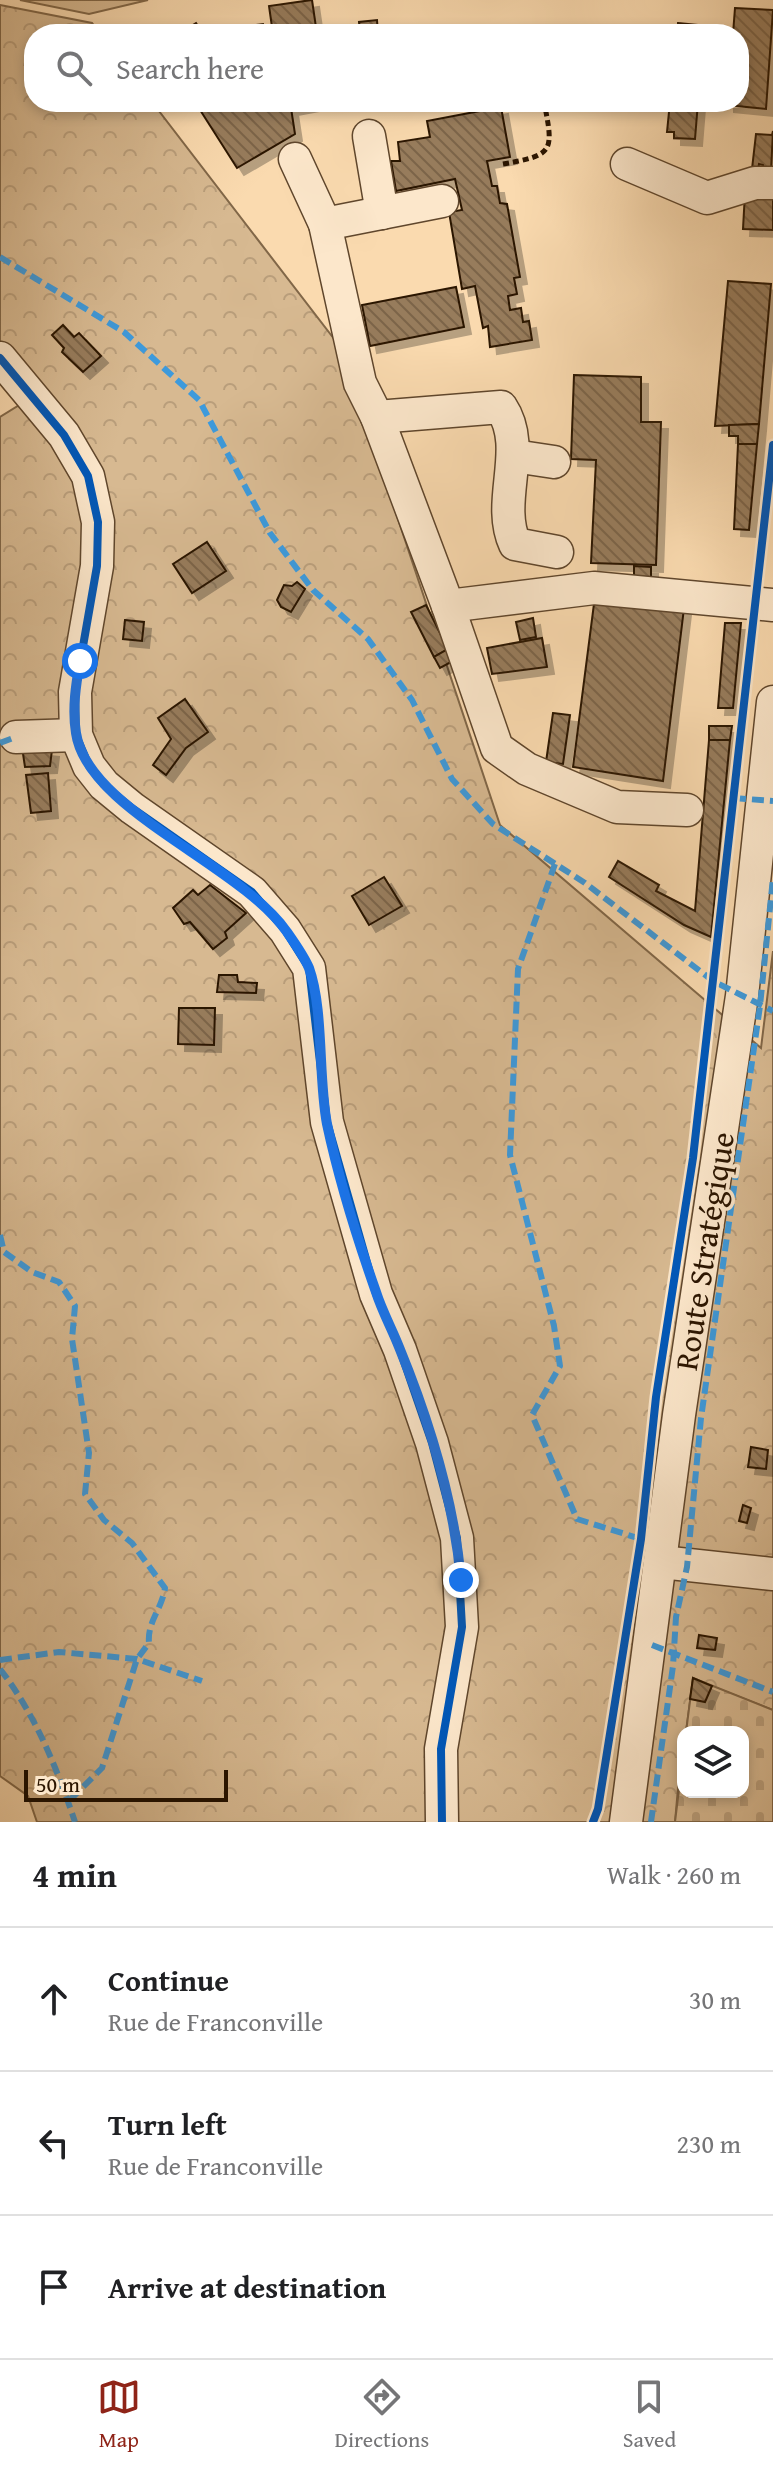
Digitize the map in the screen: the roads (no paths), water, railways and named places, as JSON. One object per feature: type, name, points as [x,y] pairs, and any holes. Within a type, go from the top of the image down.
[{"type":"street","points":[[369,136],[382,213]]},
{"type":"street","points":[[295,159],[325,224],[360,383],[377,417],[448,606],[497,748],[527,769],[617,807],[687,810]]},
{"type":"street","points":[[627,164],[707,198],[755,183],[773,183]]},
{"type":"street","points":[[325,224],[442,201]]},
{"type":"street","points":[[0,358],[64,435],[88,476],[98,522],[97,566],[75,692],[76,735],[89,766],[104,785],[252,892],[285,930],[309,968],[327,1122],[376,1294],[400,1350],[432,1443],[457,1538],[462,1627],[441,1749],[444,1818]]},
{"type":"street","points":[[377,417],[501,407],[508,418],[514,456],[507,504],[512,537],[515,544],[557,552]]},
{"type":"street","points":[[514,456],[554,462]]},
{"type":"street","points":[[448,606],[594,588],[773,605]]},
{"type":"street","name":"Route Stratégique","points":[[626,1814],[679,1415],[742,996],[773,702]]},
{"type":"street","points":[[16,737],[76,735]]},
{"type":"street","points":[[661,1562],[773,1574]]}]
